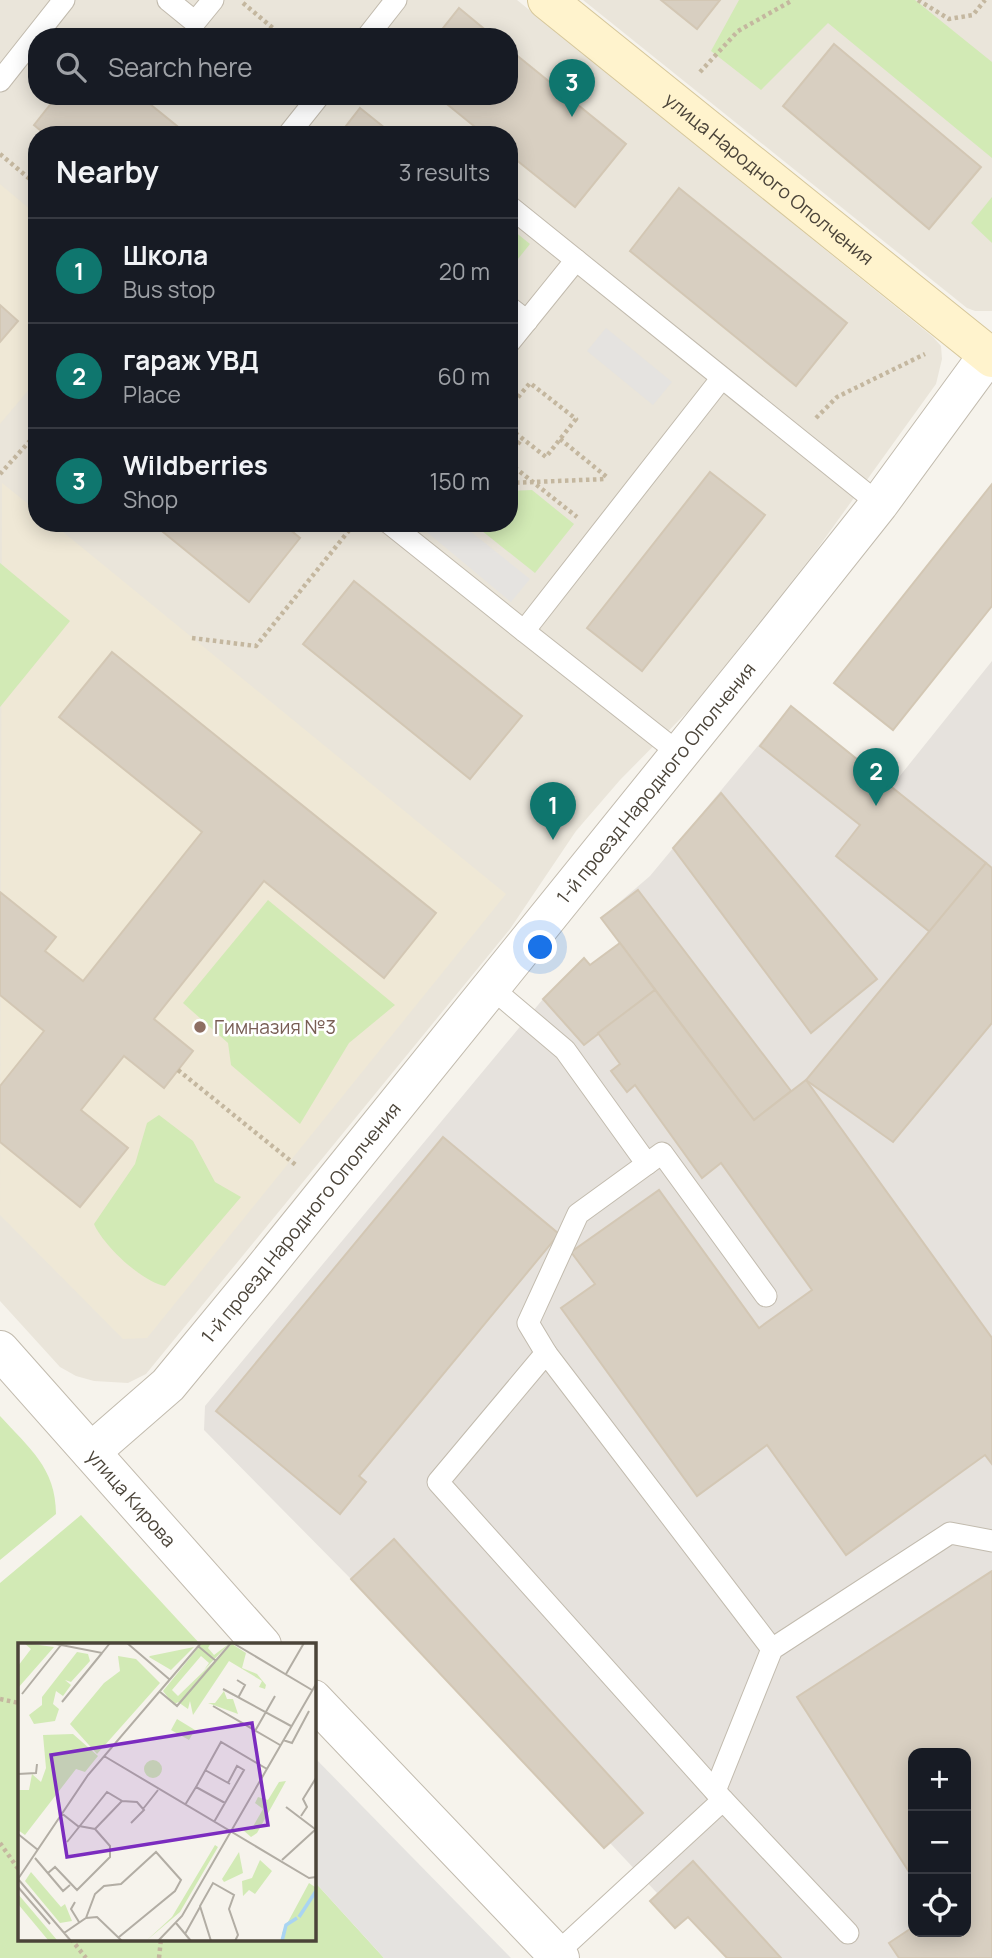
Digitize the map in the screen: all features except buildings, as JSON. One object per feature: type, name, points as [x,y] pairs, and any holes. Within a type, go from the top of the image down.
[{"type":"main road","name":"улица Народного Ополчения","points":[[547,0],[990,357]]},
{"type":"street","name":"1-й проезд Народного Ополчения","points":[[91,1451],[168,1385],[493,989],[879,504],[990,357]]},
{"type":"street","name":"улица Кирова","points":[[0,1350],[260,1643]]},
{"type":"street","points":[[315,1701],[558,1956]]},
{"type":"lane","points":[[42,28],[64,0]]},
{"type":"lane","points":[[168,0],[195,22],[213,0]]},
{"type":"lane","points":[[374,28],[396,0]]},
{"type":"lane","points":[[0,80],[28,45]]},
{"type":"lane","points":[[295,126],[312,105]]},
{"type":"lane","points":[[518,213],[879,504]]},
{"type":"lane","points":[[518,332],[576,260]]},
{"type":"lane","points":[[518,314],[527,321]]},
{"type":"lane","points":[[524,631],[721,379]]},
{"type":"lane","points":[[400,532],[680,754]]},
{"type":"lane","points":[[493,989],[565,1049],[647,1164]]},
{"type":"lane","points":[[765,1296],[662,1153],[578,1214],[528,1323],[546,1353],[772,1649]]},
{"type":"lane","points":[[546,1353],[438,1482],[719,1795],[848,1933]]},
{"type":"lane","points":[[558,1956],[719,1795],[772,1649],[950,1533],[992,1541]]},
{"type":"path","points":[[240,0],[273,28]]},
{"type":"path","points":[[700,72],[738,31],[793,0]]},
{"type":"path","points":[[918,0],[949,19],[973,15],[985,0]]},
{"type":"path","points":[[0,154],[28,177]]},
{"type":"path","points":[[796,438],[837,397],[929,352]]},
{"type":"path","points":[[518,397],[530,383],[576,419],[546,457],[518,436]]},
{"type":"path","points":[[518,444],[522,439]]},
{"type":"path","points":[[560,439],[608,479]]},
{"type":"path","points":[[0,474],[28,443]]},
{"type":"path","points":[[518,470],[599,535]]},
{"type":"path","points":[[518,483],[645,477]]},
{"type":"path","points":[[192,638],[256,646],[348,532]]},
{"type":"path","points":[[178,1070],[299,1167]]},
{"type":"path","points":[[0,1699],[18,1703]]},
{"type":"path","points":[[0,1843],[18,1869]]},
{"type":"path","points":[[72,1940],[86,1958]]},
{"type":"path","points":[[159,1958],[161,1940]]},
{"type":"shaded area","points":[[0,0],[517,0],[933,337],[941,346],[942,359],[936,384],[815,552],[730,660],[691,708],[620,780],[576,831],[510,929],[146,1374],[128,1383],[94,1381],[76,1376],[60,1367],[0,1301]]},
{"type":"shaded area","points":[[583,0],[992,0],[992,311],[967,308]]},
{"type":"shaded area","points":[[0,184],[28,207],[28,391],[0,424]]},
{"type":"shaded area","points":[[606,328],[672,382],[653,405],[587,351]]},
{"type":"shaded area","name":"Гимназия №3","points":[[2,483],[28,504],[28,532],[63,532],[506,894],[147,1338],[123,1339],[0,1215]]},
{"type":"shaded area","points":[[427,532],[471,532],[530,579],[511,602]]},
{"type":"shaded area","points":[[992,661],[992,1958],[727,1958],[688,1917],[675,1928],[650,1901],[657,1893],[610,1843],[604,1848],[351,1579],[204,1430],[205,1406],[543,999],[584,1045],[655,990],[601,918],[650,876],[791,706],[891,787]]},
{"type":"shaded area","points":[[315,1758],[511,1958],[384,1958],[315,1882]]},
{"type":"green space","points":[[739,0],[915,0],[992,62],[992,158],[828,23],[761,90],[711,51]]},
{"type":"green space","points":[[992,197],[992,243],[971,223]]},
{"type":"green space","points":[[518,234],[530,244],[518,259]]},
{"type":"green space","points":[[532,490],[574,524],[535,573],[483,532],[518,532],[518,491]]},
{"type":"green space","points":[[0,563],[70,621],[0,707]]},
{"type":"green space","points":[[268,900],[395,1005],[349,1043],[300,1124],[231,1065],[228,1043],[183,1003]]},
{"type":"green space","points":[[159,1115],[193,1141],[215,1182],[241,1197],[165,1286],[145,1278],[124,1261],[94,1224],[135,1164],[147,1123]]},
{"type":"green space","points":[[0,1416],[46,1471],[55,1498],[56,1514],[0,1560]]},
{"type":"green space","points":[[81,1515],[199,1643],[18,1643],[18,1940],[315,1940],[315,1882],[384,1958],[0,1958],[0,1583]]},
{"type":"place","name":"Wildberries","points":[[572,117]]},
{"type":"place","name":"гараж УВД","points":[[876,806]]},
{"type":"place","name":"Школа","points":[[553,840]]},
{"type":"place","name":"Гимназия №3","points":[[200,1027]]}]
